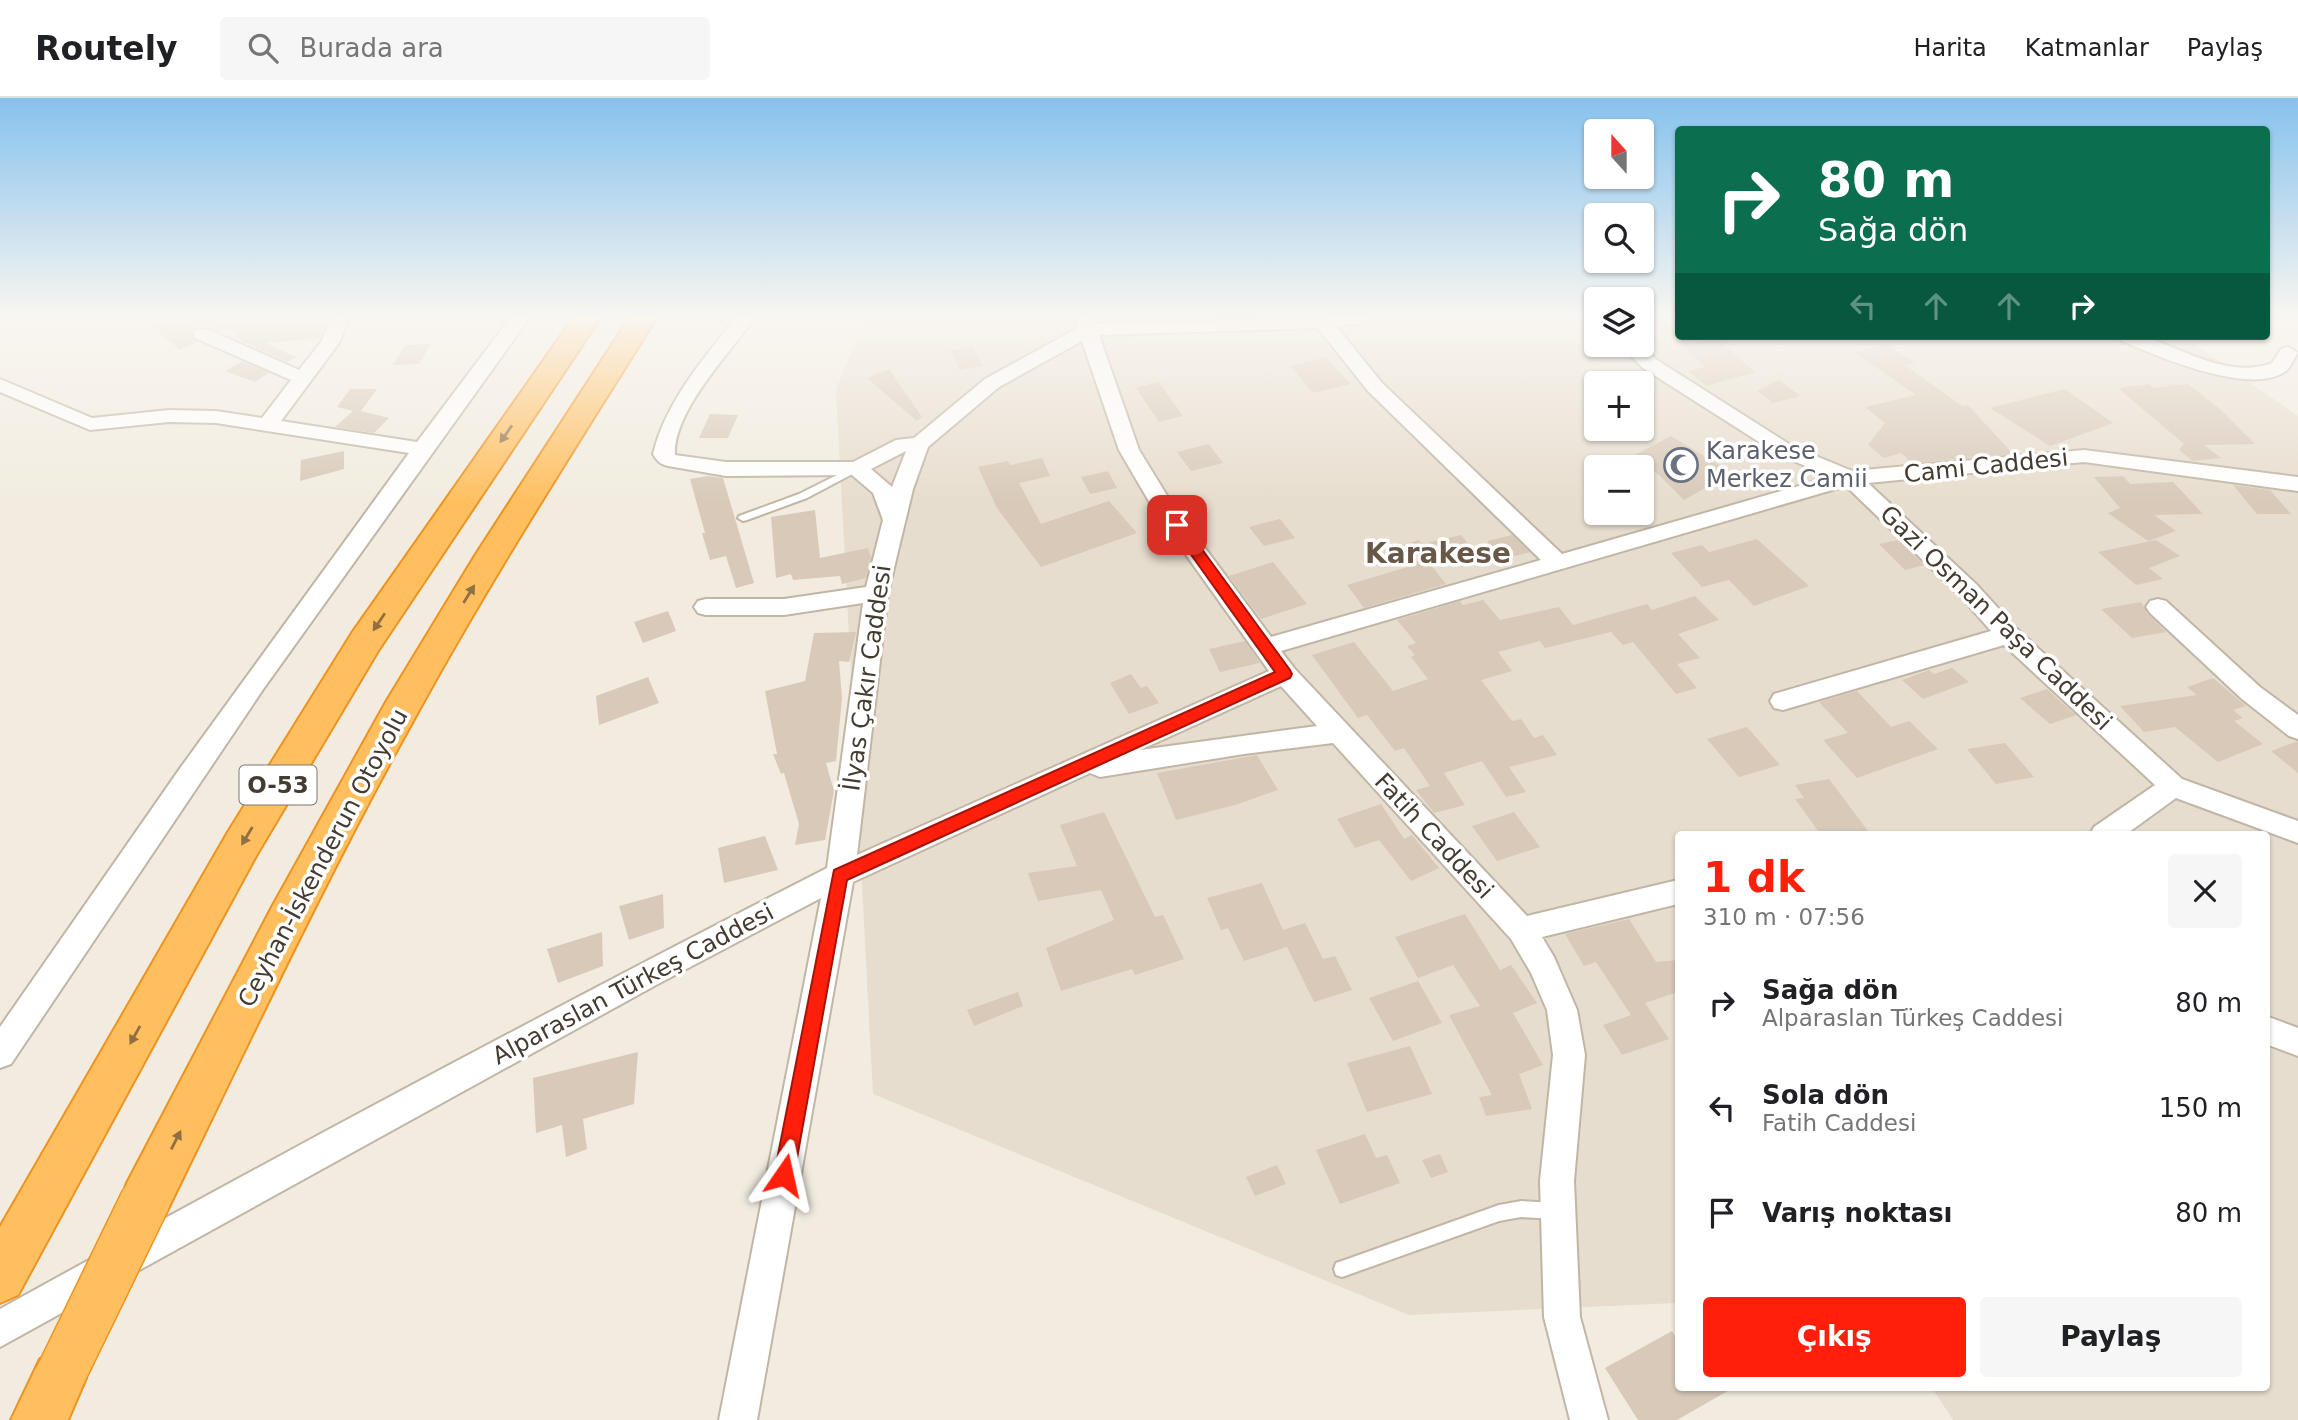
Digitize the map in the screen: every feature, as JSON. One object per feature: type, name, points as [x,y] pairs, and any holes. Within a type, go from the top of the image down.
[{"type":"highway","name":"O-53","points":[[1,1275],[242,844],[344,677],[466,492],[545,379]]},
{"type":"highway","name":"Ceyhan-İskenderun Otoyolu","points":[[49,1399],[145,1201],[326,844],[431,656],[529,495],[604,379]]},
{"type":"street","points":[[267,425],[301,379]]},
{"type":"street","points":[[0,1054],[100,902],[421,449],[474,379]]},
{"type":"street","points":[[700,379],[689,394],[665,442],[663,454],[667,460],[726,469],[857,468],[903,444],[919,444],[999,379]]},
{"type":"street","name":"Fatih Caddesi","points":[[1104,379],[1129,450],[1162,505],[1284,674],[1521,930],[1543,966],[1562,1010],[1569,1055],[1557,1181],[1562,1317],[1589,1420]]},
{"type":"street","points":[[1368,379],[1557,562]]},
{"type":"street","name":"Gazi Osman Paşa Caddesi","points":[[1673,379],[1785,450],[1850,478],[1969,591],[2008,635],[2173,786],[2298,832]]},
{"type":"street","points":[[0,385],[90,424],[169,416],[216,417],[421,449]]},
{"type":"street","name":"İlyas Çakır Caddesi","points":[[738,1420],[840,875],[876,593],[902,489],[919,444]]},
{"type":"street","name":"Cami Caddesi","points":[[1266,647],[1850,478],[2084,456],[2298,484]]},
{"type":"street","points":[[857,468],[883,490],[894,519]]},
{"type":"street","points":[[706,607],[784,607],[876,593]]},
{"type":"street","points":[[2158,607],[2251,693],[2298,729]]},
{"type":"street","points":[[1783,701],[2008,635]]},
{"type":"street","name":"Alparaslan Türkeş Caddesi","points":[[0,1329],[633,982],[840,875],[1284,674]]},
{"type":"street","points":[[1068,772],[1244,744],[1339,733]]},
{"type":"street","points":[[2110,831],[2173,786]]},
{"type":"street","points":[[1521,930],[1675,893]]},
{"type":"street","points":[[2270,1032],[2298,1042]]},
{"type":"lane","points":[[743,518],[803,495],[857,468]]},
{"type":"lane","points":[[1342,1269],[1499,1213],[1521,1209],[1558,1211]]},
{"type":"shaded area","points":[[840,379],[1584,379],[1584,441],[1654,441],[1654,379],[2244,379],[2298,416],[2298,1420],[1953,1420],[1934,1391],[2270,1391],[2270,831],[1675,831],[1675,1303],[1409,1315],[873,1094],[836,390]]},
{"type":"building","points":[[868,379],[896,379],[922,417],[917,421]]},
{"type":"building","points":[[1301,379],[1345,379],[1350,384],[1313,393]]},
{"type":"building","points":[[1698,379],[1732,379],[1706,386]]},
{"type":"building","points":[[1892,379],[1924,379],[1962,406],[1968,405],[2013,454],[1912,463],[1901,453],[1884,458],[1868,445],[1885,423],[1865,407],[1916,395]]},
{"type":"building","points":[[1779,380],[1800,396],[1773,403],[1757,391]]},
{"type":"building","points":[[1159,382],[1183,416],[1159,422],[1136,388]]},
{"type":"building","points":[[2149,384],[2154,388],[2188,384],[2221,410],[2255,444],[2204,445],[2221,458],[2193,461],[2179,450],[2184,444],[2118,388]]},
{"type":"building","points":[[350,389],[377,389],[361,411],[389,418],[374,433],[335,427],[353,411],[337,407]]},
{"type":"building","points":[[2065,389],[2113,423],[2050,446],[1990,408]]},
{"type":"building","points":[[710,414],[738,415],[728,438],[699,438]]},
{"type":"building","name":"Karakese Merkez Camii","points":[[1671,436],[1732,473],[1684,500],[1654,472],[1654,455],[1635,455]]},
{"type":"building","points":[[1209,444],[1223,463],[1191,471],[1177,452]]},
{"type":"building","points":[[344,451],[344,469],[300,481],[301,460]]},
{"type":"building","points":[[1042,458],[1050,476],[1019,483],[1041,524],[1109,501],[1137,533],[1041,567],[997,508],[978,467],[1008,461],[1010,465]]},
{"type":"building","points":[[1108,471],[1117,488],[1090,494],[1081,477]]},
{"type":"building","points":[[708,476],[723,478],[754,583],[736,588],[726,556],[710,560],[690,479]]},
{"type":"building","points":[[2123,476],[2130,484],[2173,482],[2203,514],[2154,515],[2176,531],[2148,541],[2108,513],[2120,508],[2094,477]]},
{"type":"building","points":[[2233,485],[2270,490],[2291,514],[2257,514]]},
{"type":"building","points":[[815,510],[820,558],[868,548],[871,557],[866,578],[842,584],[840,576],[793,580],[791,574],[776,578],[771,517]]},
{"type":"building","points":[[1280,519],[1295,538],[1264,546],[1249,527]]},
{"type":"building","points":[[1461,535],[1474,551],[1437,560],[1439,563],[1431,565],[1446,584],[1364,608],[1347,585],[1411,566],[1395,547],[1419,540],[1422,544]]},
{"type":"building","points":[[1512,535],[1530,552],[1501,560],[1487,541]]},
{"type":"building","points":[[1757,539],[1809,586],[1754,606],[1729,580],[1702,587],[1671,553],[1702,545],[1709,552]]},
{"type":"building","points":[[1898,540],[1924,565],[1905,570],[1879,544]]},
{"type":"building","points":[[2156,540],[2180,556],[2149,568],[2163,579],[2136,585],[2098,552]]},
{"type":"building","points":[[1273,562],[1307,604],[1261,619],[1229,576]]},
{"type":"building","points":[[1695,596],[1719,620],[1678,634],[1700,658],[1677,664],[1697,688],[1676,694],[1633,642],[1623,645],[1611,632],[1545,648],[1540,641],[1498,652],[1512,671],[1481,680],[1512,721],[1521,719],[1534,738],[1543,735],[1557,755],[1509,767],[1526,792],[1506,797],[1482,761],[1444,773],[1465,805],[1434,813],[1416,790],[1430,786],[1404,748],[1395,751],[1367,715],[1358,718],[1312,655],[1354,642],[1393,691],[1428,679],[1411,657],[1415,655],[1407,646],[1416,643],[1397,620],[1460,601],[1463,605],[1483,600],[1500,620],[1559,607],[1573,625],[1647,604],[1652,610]]},
{"type":"building","points":[[2141,602],[2148,614],[2166,632],[2132,638],[2101,609]]},
{"type":"building","points":[[668,611],[676,631],[643,643],[634,622]]},
{"type":"building","points":[[856,632],[849,662],[839,661],[842,698],[836,761],[826,763],[834,791],[825,840],[795,845],[799,824],[784,773],[781,774],[773,754],[777,754],[765,691],[805,681],[814,633]]},
{"type":"building","points":[[1245,641],[1260,663],[1220,672],[1209,649]]},
{"type":"building","points":[[1952,668],[1969,682],[1923,699],[1902,680],[1929,670],[1934,674]]},
{"type":"building","points":[[1131,674],[1141,688],[1147,686],[1159,703],[1129,714],[1110,683]]},
{"type":"building","points":[[648,677],[659,703],[599,725],[596,696]]},
{"type":"building","points":[[2213,678],[2246,706],[2233,710],[2243,718],[2234,721],[2263,744],[2218,762],[2175,727],[2144,732],[2120,706],[2197,695],[2187,687]]},
{"type":"building","points":[[2047,689],[2076,715],[2050,724],[2020,698]]},
{"type":"building","points":[[1857,691],[1891,727],[1909,721],[1938,749],[1857,778],[1823,740],[1848,733],[1819,702]]},
{"type":"building","points":[[1747,727],[1780,765],[1739,777],[1707,739]]},
{"type":"building","points":[[2298,741],[2298,773],[2271,751]]},
{"type":"building","points":[[2005,743],[2034,777],[1996,784],[1967,749]]},
{"type":"building","points":[[1257,755],[1278,790],[1235,805],[1176,820],[1157,773]]},
{"type":"building","points":[[1829,779],[1868,831],[1818,831],[1795,799],[1804,798],[1795,785]]},
{"type":"building","points":[[1381,804],[1404,839],[1412,835],[1439,868],[1411,881],[1379,840],[1355,848],[1337,819]]},
{"type":"building","points":[[1104,812],[1155,917],[1163,915],[1184,959],[1135,975],[1132,969],[1061,991],[1046,948],[1114,920],[1101,890],[1038,901],[1028,873],[1077,866],[1060,825]]},
{"type":"building","points":[[1514,812],[1540,847],[1497,861],[1472,826]]},
{"type":"building","points":[[765,836],[778,870],[724,883],[718,848]]},
{"type":"building","points":[[1262,883],[1283,930],[1305,923],[1323,959],[1335,956],[1352,990],[1314,1002],[1287,947],[1244,961],[1228,928],[1221,930],[1207,898]]},
{"type":"building","points":[[663,894],[664,928],[629,940],[619,906]]},
{"type":"building","points":[[1465,914],[1500,970],[1511,965],[1537,1003],[1513,1013],[1543,1065],[1519,1074],[1532,1109],[1486,1116],[1479,1097],[1492,1095],[1449,1015],[1480,1006],[1453,965],[1418,978],[1395,937]]},
{"type":"building","points":[[1629,919],[1656,962],[1675,960],[1675,993],[1645,1003],[1669,1039],[1622,1055],[1603,1025],[1631,1015],[1596,962],[1584,966],[1565,934]]},
{"type":"building","points":[[602,932],[603,966],[558,983],[547,949]]},
{"type":"building","points":[[1418,981],[1442,1023],[1393,1041],[1369,998]]},
{"type":"building","points":[[1018,992],[1023,1006],[974,1026],[967,1010]]},
{"type":"building","points":[[1410,1046],[1432,1094],[1367,1112],[1347,1063]]},
{"type":"building","points":[[638,1052],[634,1104],[583,1119],[587,1149],[566,1157],[562,1125],[536,1133],[533,1078]]},
{"type":"building","points":[[1365,1134],[1376,1158],[1387,1155],[1400,1183],[1340,1204],[1316,1150]]},
{"type":"building","points":[[1440,1154],[1448,1172],[1431,1178],[1422,1160]]},
{"type":"building","points":[[1277,1165],[1286,1184],[1255,1196],[1246,1177]]},
{"type":"building","points":[[1672,1331],[1675,1336],[1675,1391],[1728,1391],[1677,1420],[1638,1420],[1605,1368]]},
{"type":"place","name":"Karakese Merkez Camii","points":[[1681,465]]},
{"type":"district","name":"Karakese","points":[[1438,553]]},
{"type":"route","points":[[784,1175],[840,875],[1284,674],[1177,525]]}]
